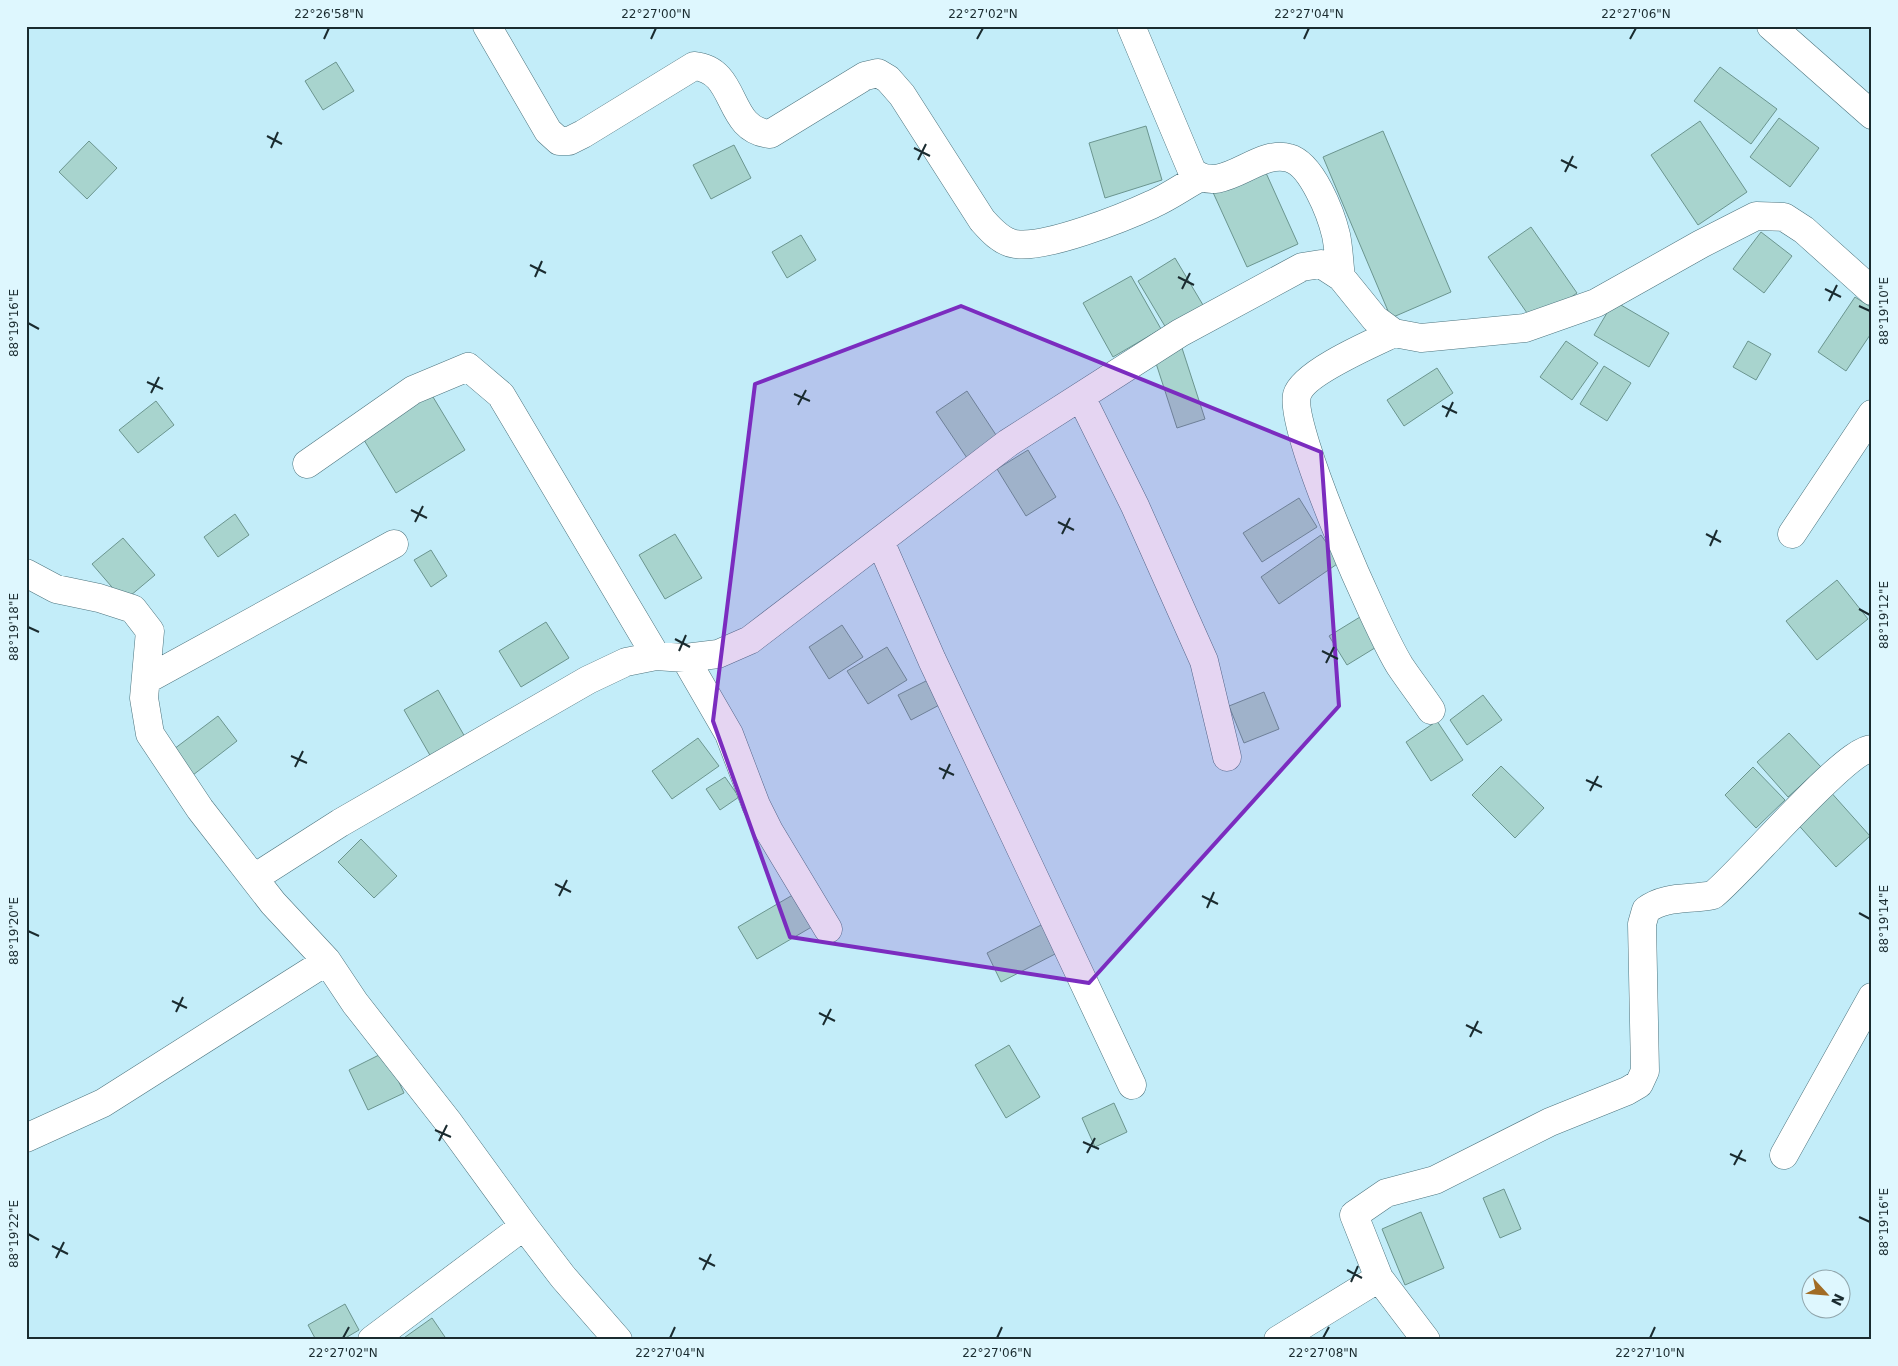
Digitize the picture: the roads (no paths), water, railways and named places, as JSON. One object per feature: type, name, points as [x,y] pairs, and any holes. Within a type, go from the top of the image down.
[{"type":"street","points":[[487,26],[548,131],[559,141],[569,141],[583,134],[694,66],[707,67],[718,75],[747,125],[758,133],[770,134],[865,76],[878,73],[888,79],[902,95],[982,220],[995,234],[1013,244],[1048,242],[1089,228],[1153,204],[1199,178]]},
{"type":"street","points":[[1131,26],[1183,154],[1192,171],[1199,178],[1210,180],[1274,158],[1289,158],[1302,166],[1315,183],[1335,234],[1341,277]]},
{"type":"street","points":[[1772,26],[1872,115]]},
{"type":"street","points":[[254,878],[340,823],[588,680],[626,662],[656,656],[685,658],[718,654],[750,640],[1008,443],[1180,333],[1302,267],[1322,264],[1341,277],[1375,319],[1394,333],[1421,338],[1524,328],[1596,303],[1701,244],[1756,216],[1784,217],[1798,226],[1872,291]]},
{"type":"street","points":[[1394,333],[1329,366],[1309,379],[1297,394],[1296,410],[1311,464],[1380,626],[1400,666],[1431,710]]},
{"type":"street","points":[[307,464],[413,390],[468,367],[501,395],[656,656]]},
{"type":"street","points":[[1081,397],[1135,506],[1204,661],[1227,757]]},
{"type":"street","points":[[1792,534],[1872,414]]},
{"type":"street","points":[[880,541],[932,660],[1132,1085]]},
{"type":"street","points":[[146,680],[394,544]]},
{"type":"street","points":[[26,573],[56,589],[99,598],[134,609],[150,632],[144,698],[150,734],[200,809],[254,878],[327,960],[356,1003],[449,1123],[563,1277],[618,1340]]},
{"type":"street","points":[[685,658],[729,734],[756,805],[769,831],[828,929]]},
{"type":"street","points":[[1426,1340],[1379,1278],[1354,1215],[1386,1193],[1435,1180],[1550,1122],[1627,1091],[1639,1084],[1645,1071],[1642,924],[1646,910],[1667,899],[1696,899],[1713,895],[1827,778],[1855,756],[1867,749],[1872,749]]},
{"type":"street","points":[[26,1138],[103,1103],[327,960]]},
{"type":"street","points":[[1784,1155],[1872,997]]},
{"type":"street","points":[[372,1340],[524,1226]]},
{"type":"street","points":[[1278,1340],[1379,1278]]}]
